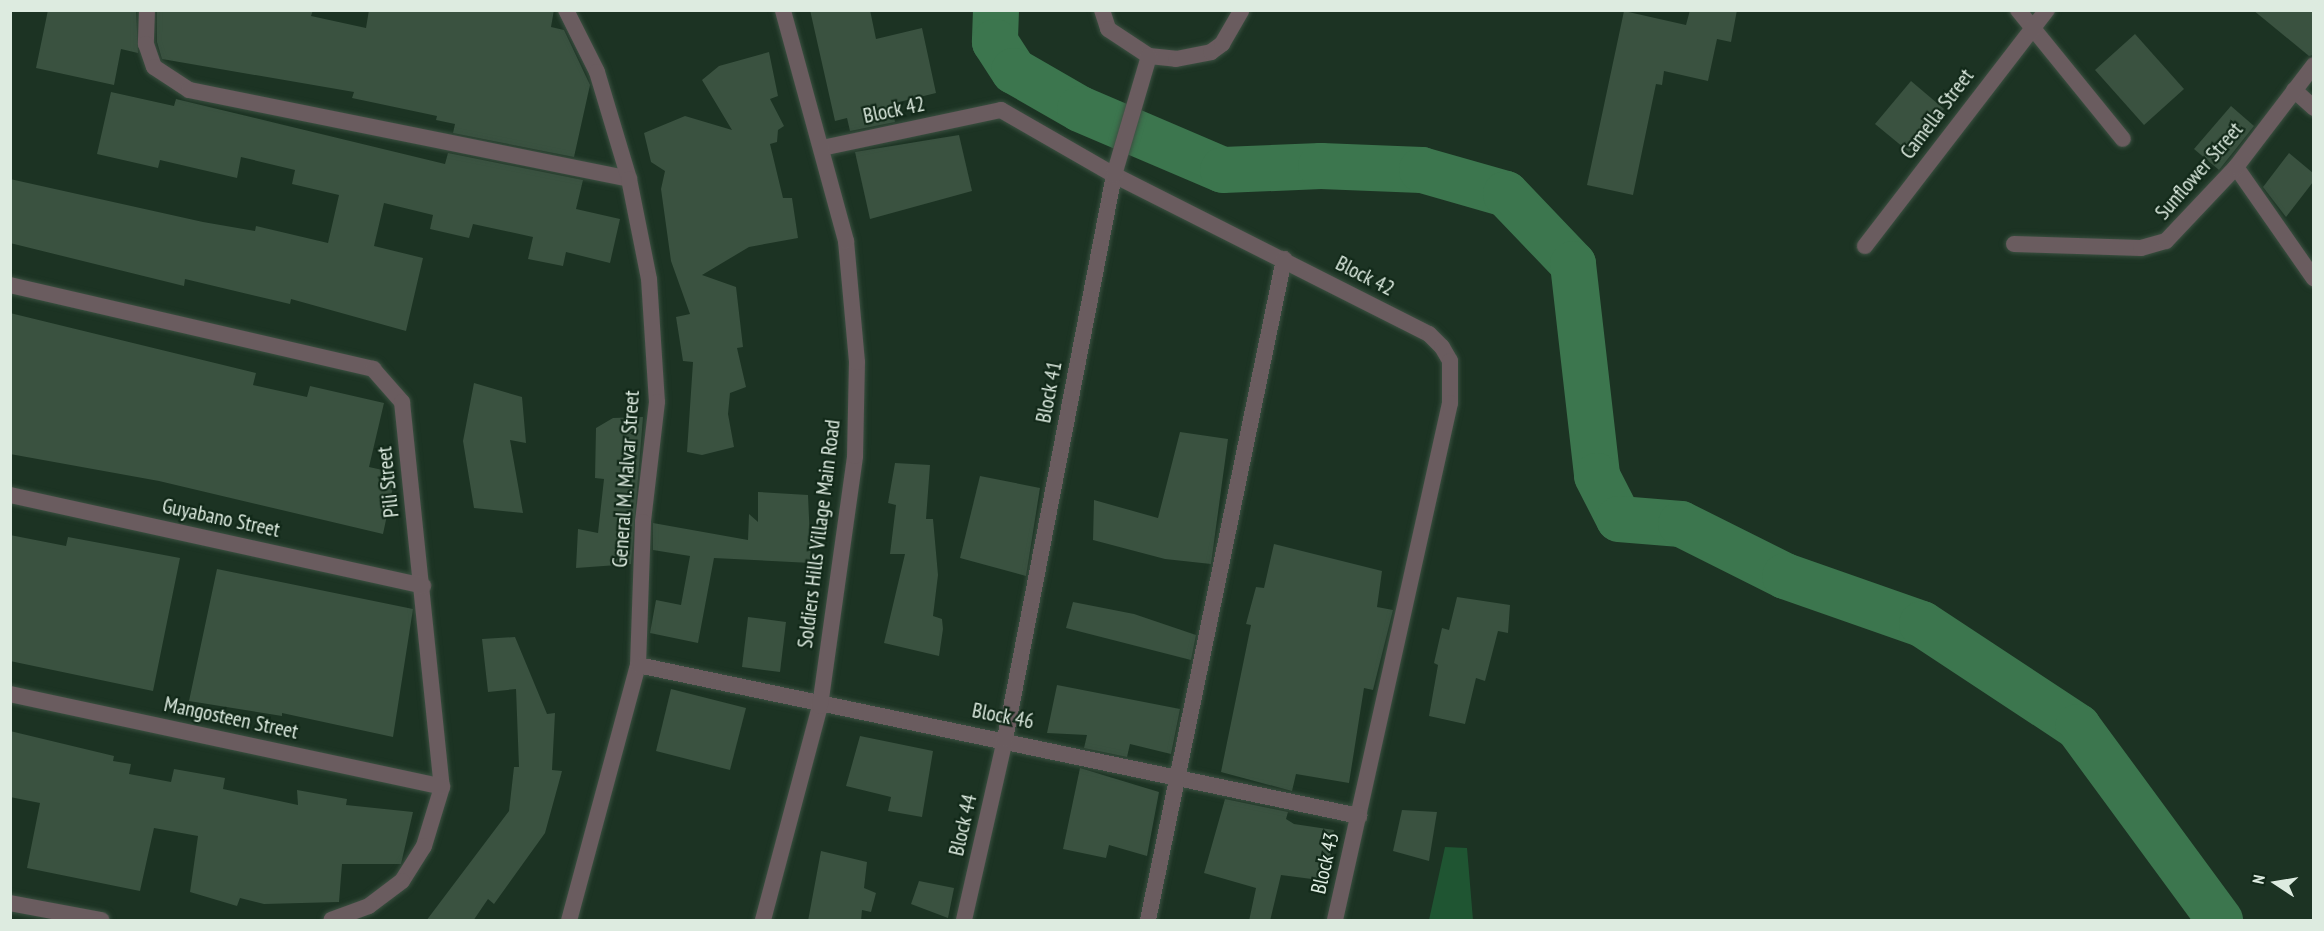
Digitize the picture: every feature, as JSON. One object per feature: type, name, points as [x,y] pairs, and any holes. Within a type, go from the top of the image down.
[{"type":"street","points":[[147,10],[146,44],[154,67],[189,90],[629,179]]},
{"type":"street","name":"General M. Malvar Street","points":[[566,10],[597,72],[629,179],[649,279],[657,402],[643,522],[638,665],[569,921]]},
{"type":"street","name":"Soldiers Hills Village Main Road","points":[[763,921],[820,706],[855,456],[857,362],[846,242],[783,10]]},
{"type":"street","points":[[1102,10],[1108,30],[1149,56],[1176,59],[1211,52],[1222,44],[1242,10]]},
{"type":"street","points":[[2018,10],[2123,140]]},
{"type":"street","name":"Camella Street","points":[[1865,246],[2047,10]]},
{"type":"street","name":"Block 41","points":[[1005,739],[1114,176],[1149,56]]},
{"type":"street","name":"Sunflower Street","points":[[2014,244],[2153,246],[2175,234],[2236,167],[2313,65]]},
{"type":"street","points":[[2294,90],[2313,108]]},
{"type":"street","name":"Block 42","points":[[822,148],[1001,110],[1114,176],[1284,259],[1429,334],[1450,361],[1450,403],[1359,816]]},
{"type":"street","points":[[2236,167],[2313,279]]},
{"type":"street","points":[[1148,921],[1284,259]]},
{"type":"street","name":"Pili Street","points":[[10,285],[373,369],[402,402],[423,585],[442,787],[424,846],[402,881],[369,906],[331,921]]},
{"type":"street","name":"Guyabano Street","points":[[10,495],[423,585]]},
{"type":"street","name":"Block 46","points":[[638,665],[820,706],[1005,739],[1178,774],[1359,816]]},
{"type":"street","name":"Mangosteen Street","points":[[10,694],[442,787]]},
{"type":"street","name":"Block 44","points":[[964,921],[1005,739]]},
{"type":"street","name":"Block 43","points":[[1335,921],[1359,816]]},
{"type":"street","points":[[10,903],[100,921]]},
{"type":"green space","points":[[1445,847],[1467,848],[1473,920],[1429,920]]},
{"type":"building","points":[[48,10],[136,10],[138,53],[121,49],[114,85],[36,68]]},
{"type":"building","points":[[157,10],[313,10],[311,16],[366,28],[369,10],[554,10],[551,27],[564,30],[590,85],[574,157],[453,133],[455,124],[436,120],[437,116],[352,98],[354,92],[162,59],[157,42]]},
{"type":"building","points":[[810,10],[870,10],[876,39],[922,28],[936,93],[891,104],[895,122],[850,131],[847,118],[835,121]]},
{"type":"building","points":[[1690,10],[1737,10],[1731,42],[1717,39],[1708,81],[1664,71],[1662,85],[1656,84],[1633,195],[1587,185],[1624,11],[1686,25]]},
{"type":"building","points":[[2253,10],[2313,10],[2313,55],[2309,56]]},
{"type":"building","points":[[2135,34],[2184,89],[2144,125],[2095,70]]},
{"type":"building","points":[[769,52],[778,96],[770,99],[784,126],[778,130],[777,142],[770,144],[783,198],[792,198],[798,238],[749,247],[702,275],[736,287],[743,347],[737,348],[746,387],[730,393],[728,414],[734,447],[702,455],[687,452],[693,362],[683,361],[676,317],[690,314],[671,261],[661,189],[665,171],[651,162],[644,133],[685,116],[732,130],[702,80],[719,66]]},
{"type":"building","points":[[1911,81],[1944,109],[1909,152],[1875,124]]},
{"type":"building","points":[[111,92],[174,106],[176,99],[445,164],[448,153],[583,180],[576,209],[620,219],[610,263],[566,252],[563,266],[528,259],[533,237],[473,224],[469,238],[430,229],[433,215],[384,203],[374,246],[423,258],[406,331],[291,299],[290,304],[185,279],[184,286],[10,243],[10,179],[203,222],[255,231],[256,226],[328,243],[339,195],[292,184],[295,170],[241,157],[237,178],[160,160],[158,168],[97,154]]},
{"type":"building","points":[[2231,106],[2254,126],[2219,170],[2194,149]]},
{"type":"building","points":[[959,135],[972,191],[870,219],[855,152]]},
{"type":"building","points":[[2289,153],[2313,173],[2313,182],[2286,217],[2263,187]]},
{"type":"building","points":[[10,313],[256,373],[253,385],[307,397],[310,386],[384,403],[369,467],[396,473],[383,534],[159,481],[10,454]]},
{"type":"building","points":[[474,383],[522,397],[526,443],[510,440],[523,513],[474,508],[463,441]]},
{"type":"building","points":[[643,417],[631,564],[576,568],[578,529],[598,533],[604,479],[595,478],[596,428],[613,418]]},
{"type":"building","points":[[1180,432],[1228,439],[1211,564],[1165,559],[1093,540],[1094,500],[1158,518]]},
{"type":"building","points":[[895,463],[930,465],[926,519],[933,519],[938,575],[933,616],[942,619],[943,629],[939,656],[884,643],[905,554],[890,554],[896,505],[888,503]]},
{"type":"building","points":[[980,476],[1040,488],[1026,576],[960,558]]},
{"type":"building","points":[[758,492],[808,495],[811,563],[714,558],[698,643],[650,633],[656,600],[681,605],[690,556],[653,550],[653,523],[748,540],[749,514],[758,522]]},
{"type":"building","points":[[10,535],[66,546],[68,537],[180,558],[153,691],[10,661]]},
{"type":"building","points":[[1274,544],[1382,571],[1377,607],[1393,610],[1373,690],[1364,688],[1349,783],[1296,774],[1292,791],[1221,772],[1251,625],[1246,624],[1256,587],[1264,588]]},
{"type":"building","points":[[217,569],[413,609],[393,737],[282,713],[282,716],[189,701]]},
{"type":"building","points":[[1457,597],[1510,605],[1508,633],[1498,631],[1485,681],[1476,678],[1465,724],[1429,716],[1438,665],[1434,663],[1442,628],[1449,630]]},
{"type":"building","points":[[1073,602],[1134,614],[1196,635],[1191,660],[1066,628]]},
{"type":"building","points":[[748,617],[786,622],[780,672],[742,667]]},
{"type":"building","points":[[515,637],[547,714],[555,713],[552,770],[562,771],[545,833],[494,904],[488,899],[473,921],[426,921],[509,811],[514,767],[519,767],[516,689],[488,692],[482,639]]},
{"type":"building","points":[[1057,685],[1180,709],[1171,754],[1130,744],[1127,757],[1084,748],[1087,735],[1047,733]]},
{"type":"building","points":[[671,689],[746,708],[730,770],[656,751]]},
{"type":"building","points":[[10,731],[114,756],[113,761],[131,764],[129,774],[171,782],[174,769],[225,778],[223,789],[298,805],[297,790],[347,799],[346,805],[413,812],[401,864],[342,864],[339,902],[264,904],[240,898],[237,906],[190,892],[198,836],[154,828],[140,891],[27,868],[40,803],[10,797]]},
{"type":"building","points":[[860,736],[933,751],[922,817],[888,811],[891,797],[846,786]]},
{"type":"building","points":[[1080,768],[1159,792],[1147,856],[1109,845],[1106,858],[1063,849]]},
{"type":"building","points":[[1225,799],[1288,812],[1286,819],[1294,824],[1334,830],[1327,881],[1281,875],[1270,921],[1249,921],[1256,888],[1204,873]]},
{"type":"building","points":[[1402,810],[1437,812],[1429,861],[1393,851]]},
{"type":"building","points":[[821,851],[867,862],[864,888],[876,893],[871,912],[862,910],[861,921],[808,921]]},
{"type":"building","points":[[919,881],[954,888],[948,918],[911,904]]},
{"type":"waterway","points":[[996,10],[995,42],[1014,71],[1080,109],[1223,170],[1321,166],[1422,170],[1506,194],[1573,264],[1597,476],[1619,519],[1681,524],[1785,576],[1922,624],[2078,727],[2220,920]]}]
